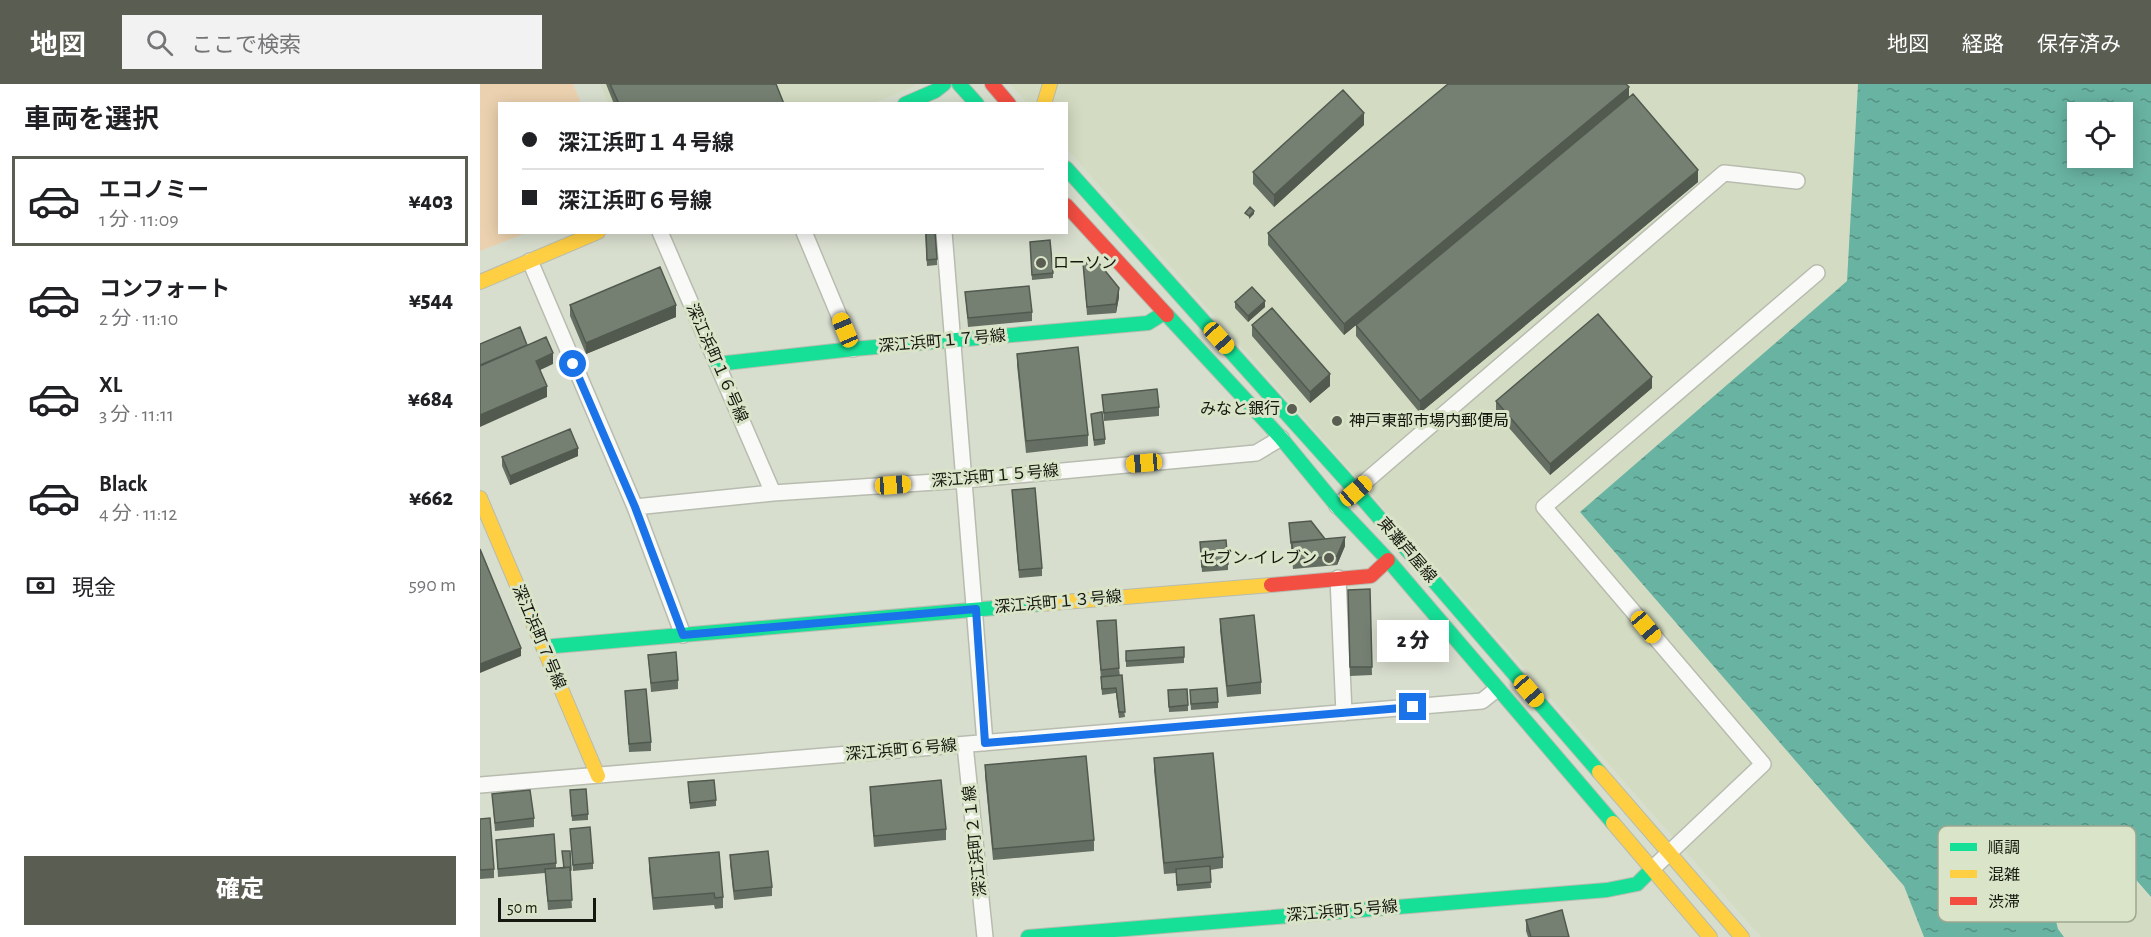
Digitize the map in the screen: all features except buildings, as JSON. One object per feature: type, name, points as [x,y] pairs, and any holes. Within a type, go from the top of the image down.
[{"type":"street","points":[[910,102],[935,91],[944,84]]},
{"type":"street","points":[[959,84],[975,102]]},
{"type":"street","points":[[992,84],[1007,102]]},
{"type":"street","points":[[1045,102],[1050,84]]},
{"type":"street","name":"東灘芦屋線","points":[[1068,170],[1356,491],[1742,937]]},
{"type":"street","points":[[1337,506],[1724,172],[1797,181]]},
{"type":"street","name":"東灘芦屋線","points":[[1068,207],[1281,438],[1337,506],[1388,560],[1710,937]]},
{"type":"street","points":[[480,282],[593,234]]},
{"type":"street","name":"深江浜町１６号線","points":[[661,234],[773,493]]},
{"type":"street","points":[[805,234],[853,349]]},
{"type":"street","points":[[944,234],[985,743]]},
{"type":"street","points":[[530,261],[635,507],[683,635]]},
{"type":"street","points":[[1651,870],[1763,764],[1544,507],[1817,273]]},
{"type":"street","name":"深江浜町１７号線","points":[[717,364],[853,349],[1148,323],[1164,313]]},
{"type":"street","name":"深江浜町１５号線","points":[[635,507],[773,493],[965,480],[1256,453],[1281,438]]},
{"type":"street","name":"深江浜町７号線","points":[[480,498],[598,776]]},
{"type":"street","name":"深江浜町１３号線","points":[[543,647],[1371,576],[1388,560]]},
{"type":"street","points":[[1338,578],[1344,713]]},
{"type":"street","name":"深江浜町６号線","points":[[480,785],[1482,701],[1497,689]]},
{"type":"street","name":"深江浜町２１線","points":[[965,745],[985,937]]},
{"type":"street","name":"深江浜町５号線","points":[[1028,937],[1115,933],[1607,890],[1637,884],[1651,870]]},
{"type":"shaded area","points":[[480,84],[573,84],[581,102],[498,102],[498,234],[523,234],[480,251]]},
{"type":"shaded area","points":[[600,84],[914,84],[914,86],[877,102],[608,102]]},
{"type":"shaded area","points":[[1010,84],[1858,84],[1847,281],[1580,512],[1904,886],[1924,937],[1761,937],[1068,150],[1068,102],[1026,102]]},
{"type":"shaded area","points":[[2136,881],[2151,898],[2151,937],[2064,937],[2056,922],[2136,922]]},
{"type":"water","points":[[1858,84],[2151,84],[2151,897],[2136,880],[2136,826],[1938,826],[1938,922],[2056,922],[2064,937],[1924,937],[1904,886],[1580,512],[1847,281]]},
{"type":"traffic: fast","points":[[910,102],[935,91],[944,84]]},
{"type":"traffic: fast","points":[[959,84],[975,102]]},
{"type":"traffic: fast","points":[[1068,170],[1356,491],[1599,772]]},
{"type":"traffic: fast","points":[[717,364],[853,349],[1148,323],[1164,313]]},
{"type":"traffic: fast","points":[[1167,315],[1281,438],[1337,506],[1388,560],[1613,823]]},
{"type":"traffic: fast","points":[[543,647],[1040,604]]},
{"type":"traffic: fast","points":[[1028,937],[1607,890],[1637,884],[1651,870]]},
{"type":"traffic: slow","points":[[1045,102],[1050,84]]},
{"type":"traffic: slow","points":[[480,282],[593,234]]},
{"type":"traffic: slow","points":[[480,498],[598,776]]},
{"type":"traffic: slow","points":[[1040,604],[1271,585]]},
{"type":"traffic: slow","points":[[1599,772],[1742,937]]},
{"type":"traffic: slow","points":[[1613,823],[1710,937]]},
{"type":"traffic: jam","points":[[992,84],[1007,102]]},
{"type":"traffic: jam","points":[[1068,207],[1167,315]]},
{"type":"traffic: jam","points":[[1271,585],[1371,576],[1388,560]]},
{"type":"place","name":"ローソン","points":[[1041,263]]},
{"type":"place","name":"みなと銀行","points":[[1292,409]]},
{"type":"place","name":"神戸東部市場内郵便局","points":[[1337,421]]},
{"type":"place","name":"セブン-イレブン","points":[[1329,558]]},
{"type":"route","points":[[573,364],[635,507],[683,635],[976,609],[985,743],[1413,707]]}]
